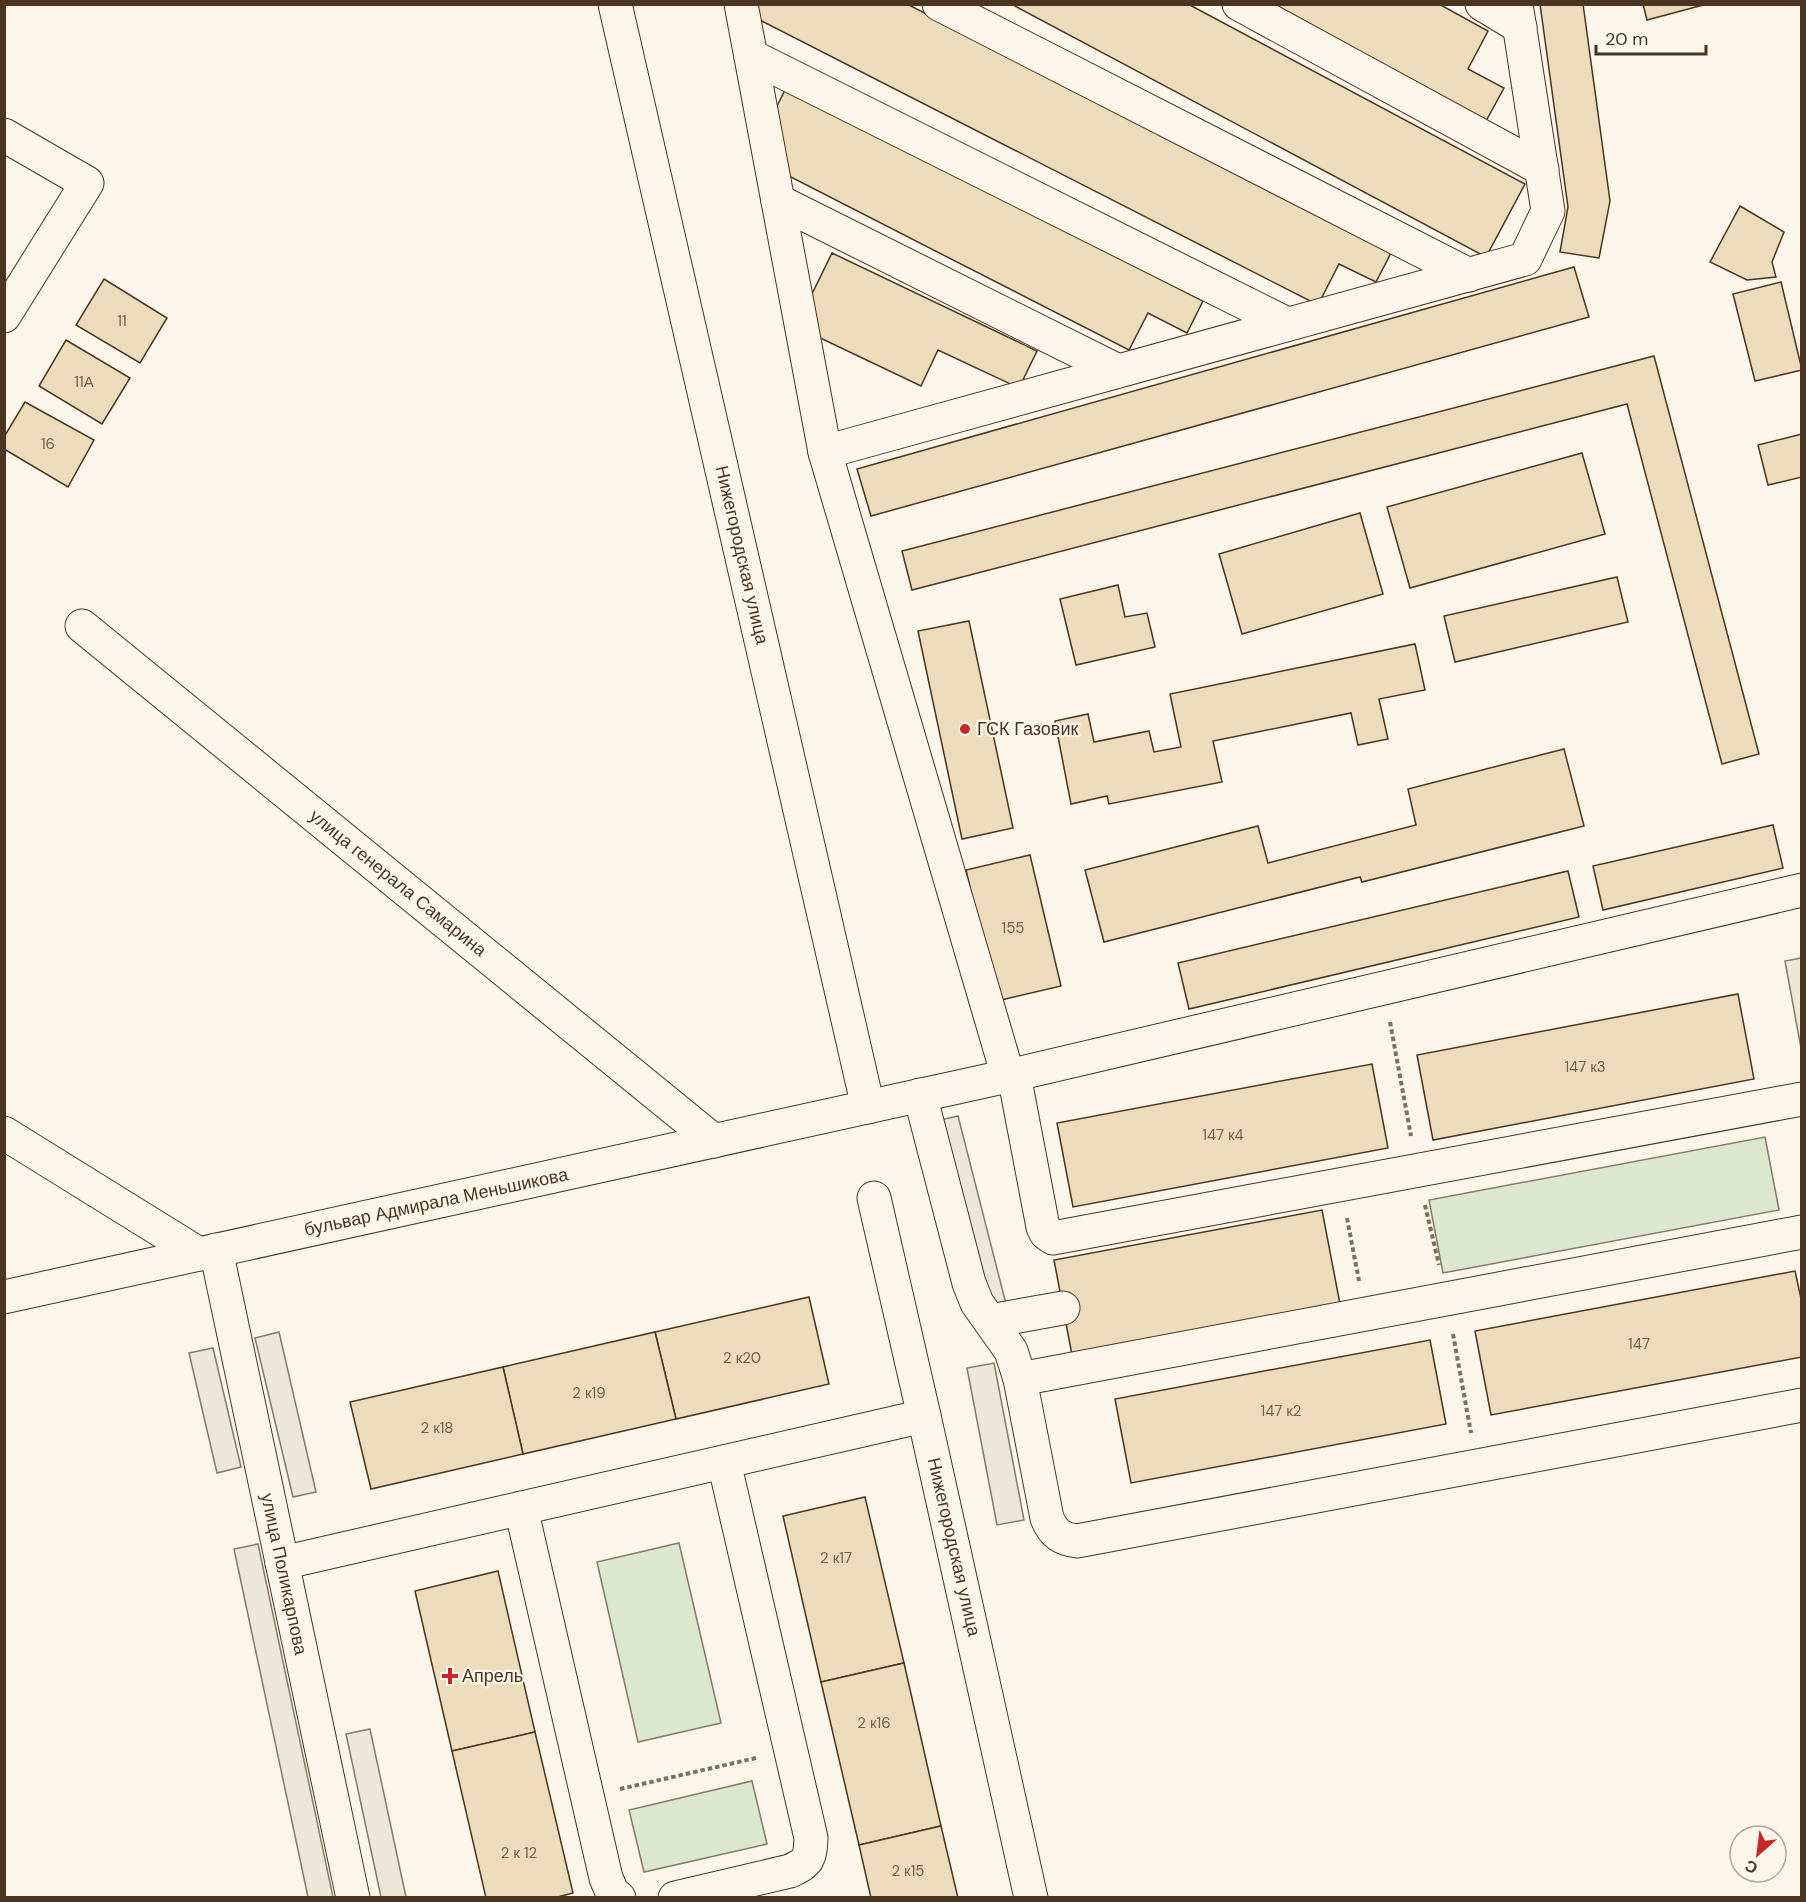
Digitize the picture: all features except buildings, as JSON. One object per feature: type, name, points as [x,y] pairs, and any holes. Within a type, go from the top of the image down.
[{"type":"street","name":"Нижегородская улица","points":[[615,4],[868,1107]]},
{"type":"street","points":[[741,4],[825,452],[1011,1076],[1046,1233],[1053,1238],[1802,1098]]},
{"type":"street","points":[[939,4],[1469,275]]},
{"type":"street","points":[[1239,4],[1542,169]]},
{"type":"street","points":[[825,452],[1525,259],[1548,210],[1518,16],[1482,4]]},
{"type":"street","points":[[751,56],[1287,324]]},
{"type":"street","points":[[4,135],[87,183],[4,316]]},
{"type":"street","points":[[778,201],[1118,371]]},
{"type":"street","name":"улица генерала Самарина","points":[[82,626],[714,1140]]},
{"type":"street","name":"бульвар Адмирала Меньшикова","points":[[4,1297],[1011,1076],[1802,890]]},
{"type":"street","points":[[921,1095],[969,1283],[976,1303],[1011,1351],[1020,1379],[1047,1518],[1052,1530],[1064,1539],[1077,1541],[1802,1405]]},
{"type":"street","points":[[4,1133],[207,1252]]},
{"type":"street","name":"Нижегородская улица","points":[[874,1198],[1031,1898]]},
{"type":"street","points":[[1020,1379],[1802,1232]]},
{"type":"street","name":"улица Поликарпова","points":[[207,1252],[282,1563],[353,1898]]},
{"type":"street","points":[[990,1321],[1063,1308]]},
{"type":"street","points":[[282,1563],[924,1416]]},
{"type":"street","points":[[675,1898],[790,1871],[805,1864],[810,1853],[811,1838],[724,1462]]},
{"type":"street","points":[[521,1508],[606,1878],[612,1892],[619,1898]]},
{"type":"path","points":[[1383,988],[1478,1466]]},
{"type":"path","points":[[1341,1185],[1366,1314]]},
{"type":"path","points":[[588,1796],[790,1750]]},
{"type":"green space","points":[[1765,1137],[1779,1210],[1443,1273],[1429,1200]]},
{"type":"green space","points":[[679,1543],[721,1723],[638,1742],[597,1562]]},
{"type":"green space","points":[[752,1781],[767,1844],[644,1872],[629,1810]]},
{"type":"shaded area","points":[[1802,958],[1801,1048],[1785,961]]},
{"type":"shaded area","points":[[958,1116],[1006,1304],[988,1308],[940,1120]]},
{"type":"shaded area","points":[[279,1332],[316,1492],[293,1497],[255,1338]]},
{"type":"shaded area","points":[[213,1348],[241,1467],[217,1473],[189,1353]]},
{"type":"shaded area","points":[[994,1363],[1024,1520],[997,1525],[967,1368]]},
{"type":"shaded area","points":[[258,1544],[333,1897],[308,1897],[234,1549]]},
{"type":"shaded area","points":[[370,1729],[406,1897],[381,1897],[346,1734]]},
{"type":"place","name":"ГСК Газовик","points":[[965,729]]},
{"type":"place","name":"Апрель","points":[[450,1676]]}]
